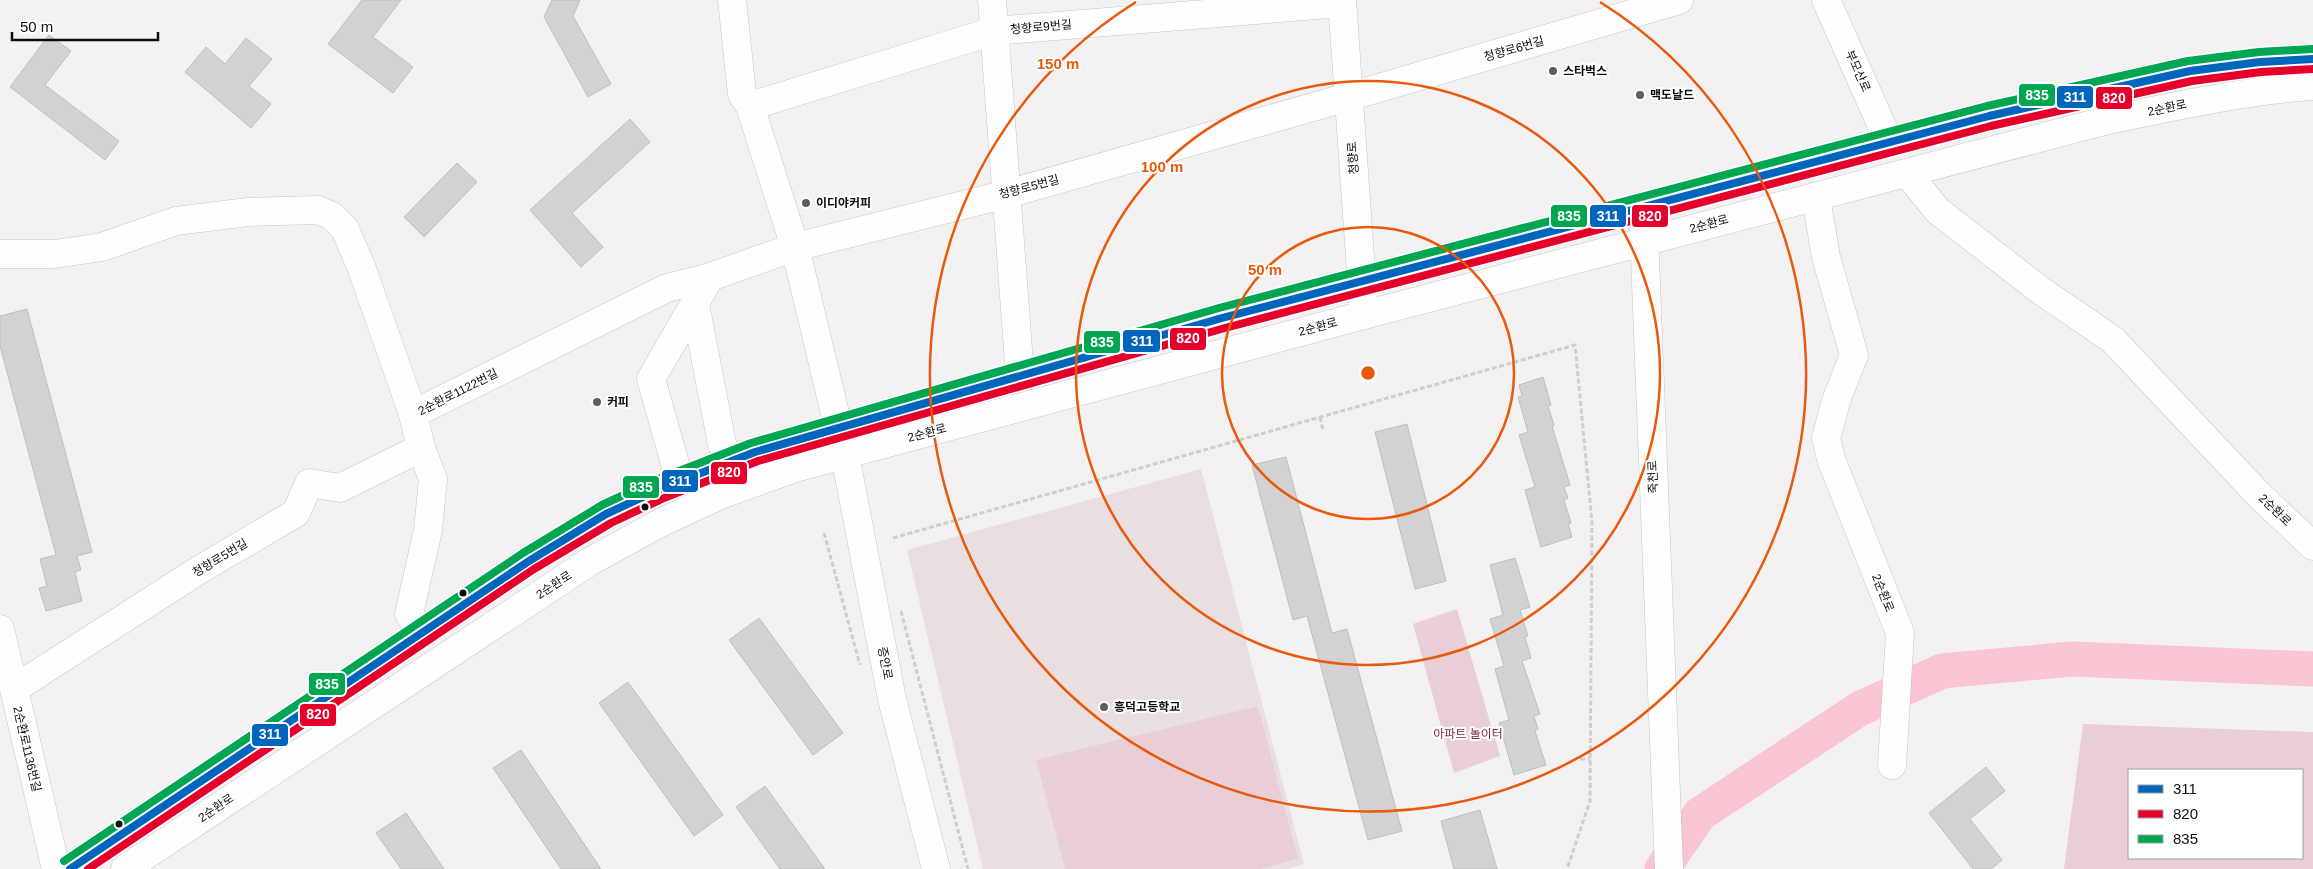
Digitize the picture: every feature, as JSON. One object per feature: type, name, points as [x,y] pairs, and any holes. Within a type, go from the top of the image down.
[{"type":"street","name":"증안로","points":[[732,0],[742,94],[750,106],[795,247],[845,455],[892,699],[936,869]]},
{"type":"street","points":[[992,0],[1020,376]]},
{"type":"street","name":"청향로6번길","points":[[1348,97],[1679,0]]},
{"type":"street","name":"부모산로","points":[[1826,0],[1890,142]]},
{"type":"street","name":"청향로9번길","points":[[750,106],[994,31],[1342,2]]},
{"type":"street","name":"청향로","points":[[1342,2],[1364,315]]},
{"type":"street","points":[[70,869],[529,561],[606,514],[731,461],[838,428],[1222,318],[1890,142],[2121,85],[2199,70],[2313,58]]},
{"type":"street","name":"2순환로","points":[[125,869],[589,562],[660,523],[720,495],[795,468],[1364,315],[2108,120],[2184,104],[2276,89],[2313,86]]},
{"type":"street","name":"청향로5번길","points":[[710,277],[795,247],[1006,194],[1348,97]]},
{"type":"street","name":"2순환로","points":[[1907,173],[1938,211],[2040,290],[2113,340],[2258,494],[2313,546]]},
{"type":"street","name":"2순환로","points":[[1816,198],[1826,257],[1854,355],[1836,401],[1826,438],[1831,459],[1900,634],[1892,764]]},
{"type":"street","name":"죽천로","points":[[1643,207],[1668,869]]},
{"type":"street","points":[[0,254],[55,254],[102,247],[176,221],[248,212],[318,210],[332,216],[345,229],[362,269],[413,414]]},
{"type":"street","points":[[680,481],[651,379],[710,277]]},
{"type":"street","name":"2순환로1122번길","points":[[421,633],[409,614],[428,530],[433,479],[421,448],[413,414],[667,288],[710,277]]},
{"type":"street","points":[[695,304],[722,444],[731,461]]},
{"type":"street","name":"청향로5번길","points":[[14,689],[198,570],[296,514],[309,483],[340,488],[421,448]]},
{"type":"street","name":"2순환로1136번길","points":[[0,629],[56,869]]},
{"type":"path","points":[[893,538],[1575,344],[1592,522],[1590,801],[1567,869]]},
{"type":"path","points":[[1320,417],[1323,430]]},
{"type":"path","points":[[900,607],[968,869]]},
{"type":"path","points":[[1580,759],[1590,759]]},
{"type":"shaded area","name":"흥덕고등학교","points":[[1201,469],[1304,864],[1288,869],[983,869],[907,550]]},
{"type":"green space","name":"아파트 놀이터","points":[[1457,609],[1500,756],[1454,773],[1413,624]]},
{"type":"green space","points":[[1258,706],[1298,859],[1260,869],[1065,869],[1036,760]]},
{"type":"green space","points":[[2083,724],[2313,732],[2313,869],[2064,869]]},
{"type":"building","points":[[362,0],[401,0],[373,37],[413,67],[393,93],[328,44]]},
{"type":"building","points":[[552,0],[580,0],[573,16],[611,84],[588,97],[544,17]]},
{"type":"building","points":[[49,35],[71,51],[45,85],[119,141],[105,160],[10,87]]},
{"type":"building","points":[[246,38],[272,59],[249,86],[271,104],[251,128],[185,72],[206,47],[225,64]]},
{"type":"building","points":[[630,119],[650,142],[572,213],[603,247],[581,267],[530,210]]},
{"type":"building","points":[[457,163],[477,182],[424,237],[404,217]]},
{"type":"building","points":[[27,309],[92,552],[77,556],[81,570],[75,572],[82,601],[46,611],[39,588],[47,586],[40,559],[56,555],[0,346],[0,316]]},
{"type":"building","points":[[1543,377],[1551,405],[1548,406],[1554,425],[1552,426],[1570,485],[1564,487],[1568,498],[1564,500],[1571,523],[1568,524],[1572,537],[1541,547],[1525,490],[1535,487],[1519,435],[1528,432],[1518,397],[1522,396],[1519,385]]},
{"type":"building","points":[[1407,424],[1446,581],[1415,589],[1375,432]]},
{"type":"building","points":[[1286,457],[1332,633],[1347,629],[1402,831],[1368,840],[1307,616],[1293,620],[1252,465]]},
{"type":"building","points":[[1515,558],[1530,607],[1520,610],[1528,636],[1525,637],[1531,658],[1522,661],[1540,714],[1534,716],[1538,729],[1535,731],[1546,765],[1514,775],[1499,723],[1509,720],[1495,669],[1504,666],[1490,619],[1503,615],[1490,565]]},
{"type":"building","points":[[759,618],[843,733],[813,755],[729,640]]},
{"type":"building","points":[[628,682],[723,815],[694,836],[599,703]]},
{"type":"building","points":[[521,750],[601,869],[561,869],[493,768]]},
{"type":"building","points":[[1986,767],[2005,791],[1970,819],[2002,860],[1991,869],[1973,869],[1929,813]]},
{"type":"building","points":[[765,786],[825,869],[780,869],[736,807]]},
{"type":"building","points":[[1480,810],[1497,869],[1454,869],[1441,821]]},
{"type":"building","points":[[406,813],[444,869],[401,869],[376,833]]},
{"type":"waterway","points":[[1662,869],[1700,814],[1859,709],[1942,671],[2072,659],[2313,669]]},
{"type":"transit line","name":"835","points":[[64,861],[523,553],[602,505],[656,480],[751,443],[1219,308],[1987,106],[2188,61],[2259,52],[2312,49]]},
{"type":"transit line","name":"311","points":[[70,869],[529,561],[606,514],[660,489],[755,452],[1222,318],[1989,116],[2190,71],[2260,62],[2313,59]]},
{"type":"transit line","name":"820","points":[[88,869],[534,569],[611,523],[664,498],[758,461],[1225,328],[1991,126],[2192,81],[2261,72],[2313,69]]},
{"type":"place","name":"스타벅스","points":[[1553,71]]},
{"type":"place","name":"맥도날드","points":[[1640,95]]},
{"type":"place","name":"이디야커피","points":[[806,203]]},
{"type":"place","name":"커피","points":[[597,402]]},
{"type":"place","name":"흥덕고등학교","points":[[1104,707]]}]
